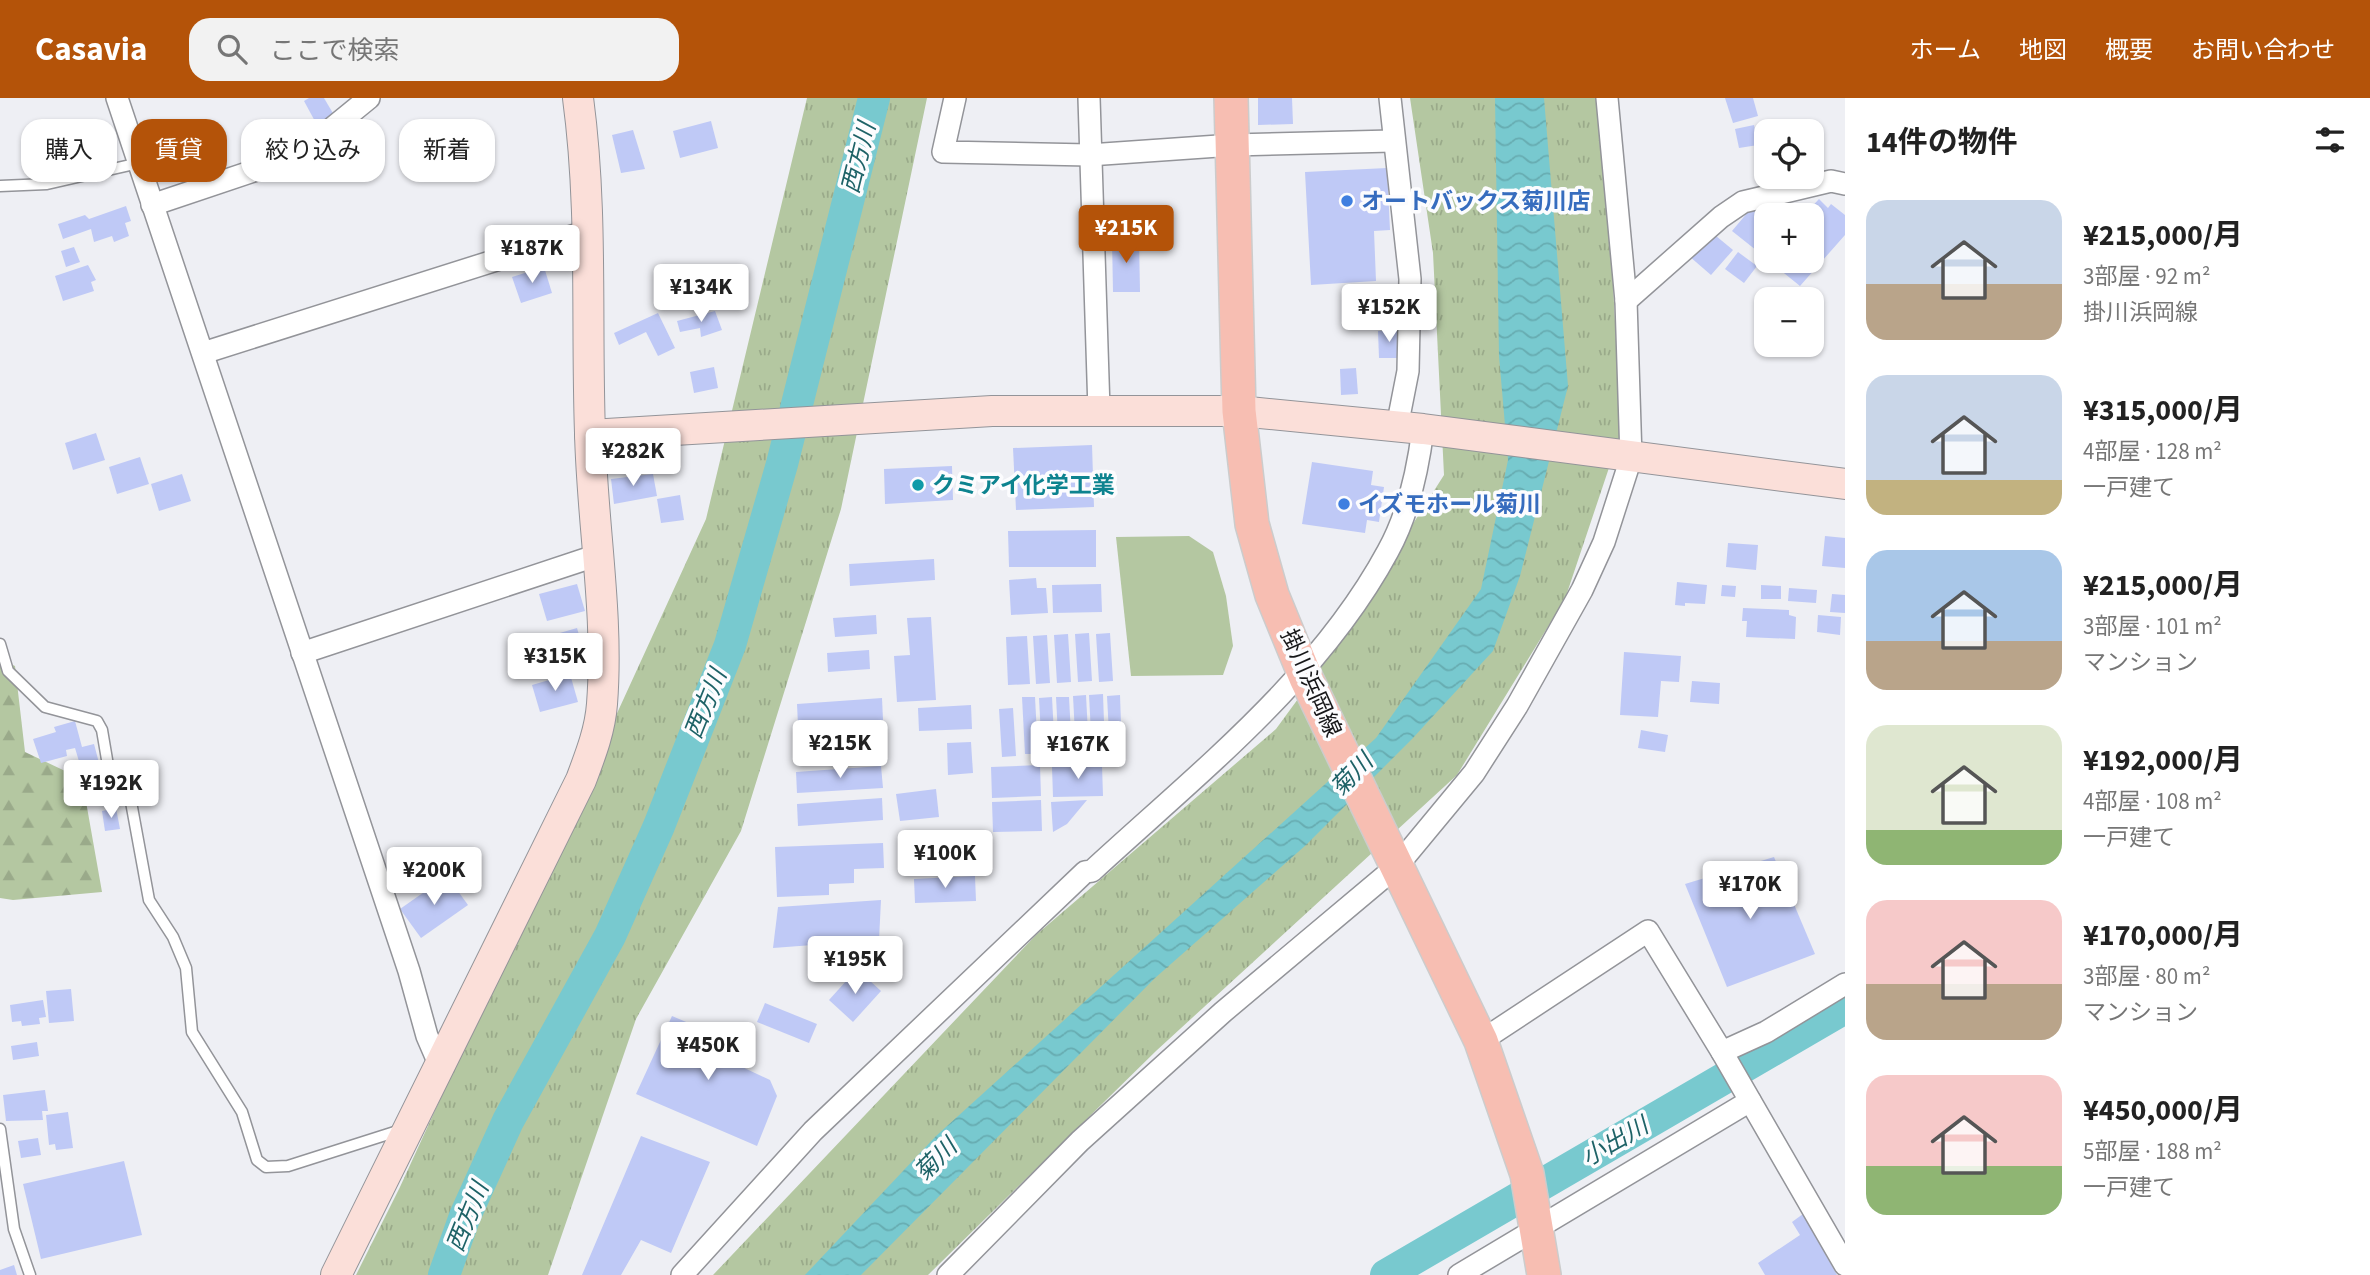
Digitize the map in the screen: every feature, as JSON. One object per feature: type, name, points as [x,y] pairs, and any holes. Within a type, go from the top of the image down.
[{"type":"main road","name":"掛川浜岡線","points":[[1231,98],[1238,411],[1252,524],[1272,595],[1304,673],[1481,1041],[1527,1174],[1544,1275]]},
{"type":"street","points":[[117,98],[131,139]]},
{"type":"street","points":[[152,205],[298,156],[369,98]]},
{"type":"street","points":[[336,1275],[580,780],[594,744],[602,705],[603,639],[590,435],[586,172],[578,98]]},
{"type":"street","points":[[955,98],[943,152],[1089,155],[1233,145],[1392,141]]},
{"type":"street","points":[[1088,98],[1099,410]]},
{"type":"street","points":[[682,1275],[823,1121],[1085,872],[1092,871],[1304,673],[1358,602],[1390,549],[1418,469],[1419,429],[1408,371],[1410,279],[1392,141],[1390,98]]},
{"type":"street","points":[[948,1275],[1080,1141],[1223,1012],[1397,866],[1474,773],[1517,706],[1583,590],[1604,541],[1627,457],[1626,300],[1607,98]]},
{"type":"street","points":[[1626,300],[1721,216],[1743,202],[1831,181],[1845,184]]},
{"type":"street","points":[[145,182],[409,971],[427,1036],[440,1066]]},
{"type":"street","points":[[203,353],[587,231]]},
{"type":"street","points":[[590,435],[992,411],[1238,411],[1419,429],[1845,484]]},
{"type":"street","points":[[302,653],[597,555]]},
{"type":"street","points":[[1481,1041],[1648,931],[1722,1052],[1845,1265]]},
{"type":"street","points":[[1722,1052],[1766,1031],[1845,984]]},
{"type":"street","points":[[1460,1275],[1537,1224],[1750,1101]]},
{"type":"lane","points":[[0,186],[47,184],[131,165]]},
{"type":"lane","points":[[0,644],[8,671],[45,706],[97,721],[102,730],[112,789],[129,791],[149,900],[173,937],[186,968],[192,1031],[242,1112],[257,1160],[266,1167],[288,1166],[408,1128]]},
{"type":"lane","points":[[0,1129],[14,1229],[30,1275]]},
{"type":"green space","points":[[807,98],[927,98],[841,509],[741,831],[636,1019],[548,1275],[356,1275],[400,1187],[706,519]]},
{"type":"green space","points":[[1410,98],[1597,98],[1610,229],[1621,432],[1565,599],[1457,775],[1156,1051],[928,1275],[713,1275],[1036,935],[1276,729],[1325,662],[1444,475],[1433,253]]},
{"type":"green space","points":[[1189,536],[1213,552],[1226,596],[1233,646],[1223,675],[1131,676],[1116,537]]},
{"type":"green space","points":[[0,659],[15,666],[25,752],[82,779],[102,892],[13,900],[0,898]]},
{"type":"water","name":"菊川","points":[[1495,98],[1544,98],[1568,386],[1520,576],[1493,651],[1412,739],[1306,845],[1155,978],[861,1275],[805,1275],[936,1136],[1376,738],[1481,589],[1508,460],[1499,356]]},
{"type":"building","points":[[309,98],[324,98],[334,115],[327,119],[314,119],[304,101]]},
{"type":"building","points":[[1258,98],[1292,98],[1293,124],[1258,125]]},
{"type":"building","points":[[1725,98],[1753,98],[1758,116],[1733,123]]},
{"type":"building","points":[[711,121],[718,148],[680,158],[673,131]]},
{"type":"building","points":[[1754,125],[1754,146],[1739,148],[1735,129]]},
{"type":"building","points":[[633,130],[645,169],[621,173],[612,135]]},
{"type":"building","name":"オートバックス菊川店","points":[[1387,168],[1390,230],[1374,231],[1376,281],[1311,285],[1305,172]]},
{"type":"building","points":[[1824,204],[1828,208],[1831,204],[1845,215],[1845,235],[1824,259]]},
{"type":"building","points":[[126,206],[131,221],[125,223],[129,236],[114,242],[112,236],[94,242],[91,229],[63,239],[58,224],[85,215],[89,219]]},
{"type":"building","points":[[1754,209],[1754,248],[1732,231],[1748,212]]},
{"type":"building","points":[[1710,231],[1733,250],[1711,275],[1689,256]]},
{"type":"building","points":[[1139,238],[1140,292],[1113,292],[1112,239]]},
{"type":"building","points":[[74,247],[80,262],[66,267],[61,251]]},
{"type":"building","points":[[1738,252],[1754,264],[1754,270],[1744,283],[1725,269]]},
{"type":"building","points":[[88,265],[96,280],[91,282],[94,291],[63,301],[55,276]]},
{"type":"building","points":[[544,267],[552,293],[521,303],[512,277]]},
{"type":"building","points":[[1784,273],[1811,273],[1800,286]]},
{"type":"building","points":[[1385,289],[1385,316],[1342,316],[1342,290]]},
{"type":"building","points":[[715,311],[722,330],[701,337],[700,328],[680,332],[677,321]]},
{"type":"building","points":[[658,313],[675,348],[658,356],[646,332],[619,345],[614,333]]},
{"type":"building","points":[[1398,330],[1399,358],[1379,358],[1378,331]]},
{"type":"building","points":[[714,367],[718,388],[694,393],[690,372]]},
{"type":"building","points":[[1356,368],[1358,394],[1341,395],[1340,369]]},
{"type":"building","points":[[96,433],[105,460],[73,470],[65,443]]},
{"type":"building","points":[[1092,445],[1094,507],[1016,510],[1013,448]]},
{"type":"building","points":[[140,457],[149,484],[117,494],[109,467]]},
{"type":"building","name":"イズモホール菊川","points":[[1312,462],[1373,471],[1371,485],[1384,487],[1379,522],[1367,520],[1365,533],[1302,524]]},
{"type":"building","name":"クミアイ化学工業","points":[[952,466],[953,500],[885,504],[884,469]]},
{"type":"building","points":[[182,474],[191,501],[159,511],[151,484]]},
{"type":"building","points":[[653,474],[657,496],[614,504],[611,479]]},
{"type":"building","points":[[680,495],[684,520],[661,523],[657,499]]},
{"type":"building","points":[[1096,530],[1096,567],[1009,567],[1008,531]]},
{"type":"building","points":[[1825,536],[1845,538],[1845,568],[1822,566]]},
{"type":"building","points":[[1728,543],[1758,545],[1756,570],[1726,567]]},
{"type":"building","points":[[934,559],[935,580],[850,586],[849,564]]},
{"type":"building","points":[[1036,578],[1037,588],[1046,588],[1048,613],[1011,615],[1009,580]]},
{"type":"building","points":[[1677,582],[1707,585],[1705,604],[1675,605]]},
{"type":"building","points":[[577,584],[585,611],[547,621],[539,594]]},
{"type":"building","points":[[1101,584],[1102,612],[1053,613],[1052,585]]},
{"type":"building","points":[[1722,585],[1736,586],[1735,597],[1721,596]]},
{"type":"building","points":[[1761,585],[1781,586],[1781,599],[1761,599]]},
{"type":"building","points":[[1789,588],[1817,590],[1816,603],[1788,601]]},
{"type":"building","points":[[1832,594],[1845,595],[1845,613],[1830,612]]},
{"type":"building","points":[[1743,608],[1789,610],[1789,615],[1796,617],[1795,639],[1746,637],[1747,621],[1742,621]]},
{"type":"building","points":[[876,615],[877,634],[835,637],[833,618]]},
{"type":"building","points":[[1818,615],[1841,617],[1840,635],[1817,632]]},
{"type":"building","points":[[931,617],[936,700],[897,702],[894,656],[910,655],[907,618]]},
{"type":"building","points":[[577,628],[585,655],[547,666],[539,639]]},
{"type":"building","points":[[1089,633],[1092,681],[1078,682],[1075,634]]},
{"type":"building","points":[[1110,633],[1113,681],[1099,682],[1096,634]]},
{"type":"building","points":[[1068,634],[1071,682],[1057,683],[1054,635]]},
{"type":"building","points":[[1047,635],[1050,683],[1036,684],[1033,636]]},
{"type":"building","points":[[1027,636],[1030,684],[1008,685],[1006,637]]},
{"type":"building","points":[[869,650],[870,669],[828,672],[827,653]]},
{"type":"building","points":[[1624,652],[1681,656],[1679,682],[1661,681],[1658,717],[1620,715]]},
{"type":"building","points":[[570,674],[578,702],[540,712],[532,685]]},
{"type":"building","points":[[1692,681],[1720,683],[1719,704],[1690,702]]},
{"type":"building","points":[[1103,694],[1105,751],[1092,752],[1089,695]]},
{"type":"building","points":[[1086,695],[1089,752],[1076,753],[1073,696]]},
{"type":"building","points":[[1120,695],[1122,752],[1110,752],[1107,696]]},
{"type":"building","points":[[1022,697],[1035,697],[1038,754],[1025,754]]},
{"type":"building","points":[[1052,697],[1055,754],[1042,755],[1039,698]]},
{"type":"building","points":[[1056,697],[1069,697],[1072,753],[1059,754]]},
{"type":"building","points":[[882,698],[883,720],[798,725],[797,704]]},
{"type":"building","points":[[971,705],[972,729],[919,731],[918,708]]},
{"type":"building","points":[[1013,708],[1016,756],[1002,757],[999,709]]},
{"type":"building","points":[[75,721],[82,747],[94,744],[99,763],[81,768],[75,748],[66,750],[67,756],[41,763],[33,739],[56,732],[54,727]]},
{"type":"building","points":[[879,730],[881,752],[796,757],[794,735]]},
{"type":"building","points":[[1641,730],[1668,735],[1665,752],[1638,748]]},
{"type":"building","points":[[971,742],[973,773],[948,775],[947,743]]},
{"type":"building","points":[[1040,765],[1041,796],[992,798],[991,767]]},
{"type":"building","points":[[1102,765],[1103,796],[1053,797],[1052,767]]},
{"type":"building","points":[[881,766],[883,788],[797,793],[796,772]]},
{"type":"building","points":[[102,767],[105,780],[90,783],[87,770]]},
{"type":"building","points":[[936,789],[939,817],[900,821],[896,794]]},
{"type":"building","points":[[882,798],[883,820],[798,826],[797,804]]},
{"type":"building","points":[[1041,800],[1042,831],[993,832],[992,802]]},
{"type":"building","points":[[1087,800],[1067,824],[1053,832],[1051,802]]},
{"type":"building","points":[[116,808],[120,829],[105,831],[102,811]]},
{"type":"building","points":[[972,839],[973,864],[912,867],[911,842]]},
{"type":"building","points":[[883,843],[884,868],[854,869],[854,883],[829,884],[829,895],[777,897],[775,847]]},
{"type":"building","points":[[1774,857],[1815,954],[1727,987],[1685,884]]},
{"type":"building","points":[[447,876],[468,905],[421,938],[400,909]]},
{"type":"building","points":[[975,876],[976,901],[915,903],[914,879]]},
{"type":"building","points":[[881,900],[879,940],[773,948],[778,907]]},
{"type":"building","points":[[857,969],[881,991],[853,1022],[829,1000]]},
{"type":"building","points":[[71,989],[74,1021],[49,1023],[46,991]]},
{"type":"building","points":[[43,1000],[46,1017],[39,1018],[40,1024],[22,1026],[21,1021],[12,1022],[10,1005]]},
{"type":"building","points":[[765,1003],[817,1024],[809,1043],[757,1022]]},
{"type":"building","points":[[672,1016],[736,1043],[740,1066],[770,1080],[777,1096],[757,1146],[636,1094]]},
{"type":"building","points":[[37,1042],[39,1056],[13,1060],[11,1046]]},
{"type":"building","points":[[45,1090],[48,1111],[42,1111],[43,1120],[6,1121],[3,1095]]},
{"type":"building","points":[[68,1112],[73,1148],[56,1150],[55,1144],[49,1145],[46,1115]]},
{"type":"building","points":[[641,1136],[710,1162],[671,1253],[641,1240],[621,1275],[582,1275]]},
{"type":"building","points":[[38,1138],[41,1155],[21,1158],[18,1141]]},
{"type":"building","points":[[124,1161],[142,1235],[41,1259],[23,1184]]},
{"type":"building","points":[[1803,1214],[1837,1275],[1765,1275],[1758,1263],[1800,1235],[1792,1222]]},
{"type":"building","points":[[14,1265],[17,1275],[0,1275],[0,1270]]},
{"type":"waterway","name":"西方川","points":[[444,1275],[465,1216],[508,1121],[610,936],[659,826],[730,645],[782,464],[874,98]]},
{"type":"waterway","name":"小出川","points":[[1386,1275],[1845,1008]]},
{"type":"place","name":"オートバックス菊川店","points":[[1347,201]]},
{"type":"place","name":"クミアイ化学工業","points":[[918,485]]},
{"type":"place","name":"イズモホール菊川","points":[[1344,504]]}]
